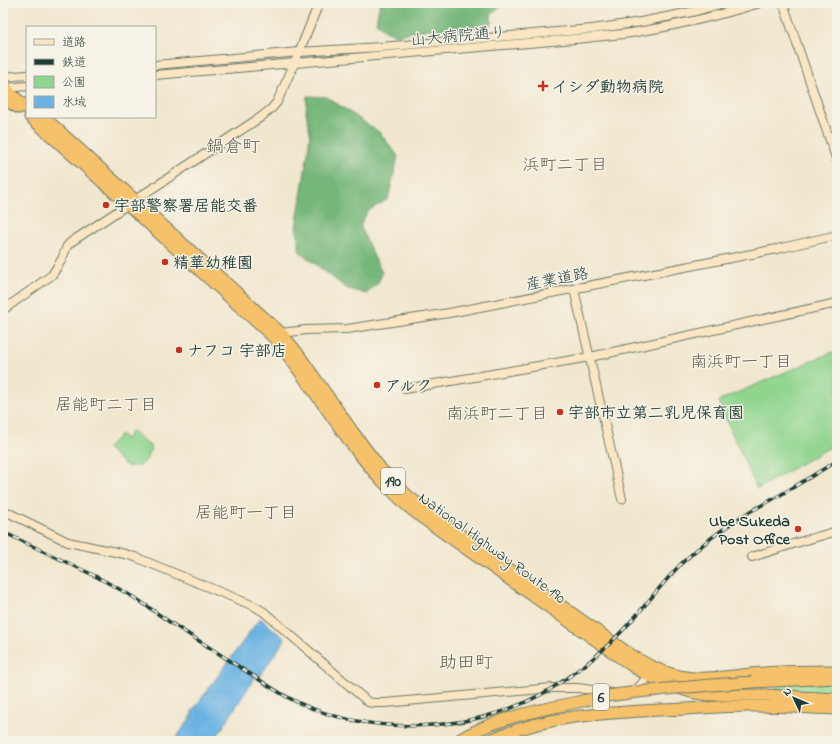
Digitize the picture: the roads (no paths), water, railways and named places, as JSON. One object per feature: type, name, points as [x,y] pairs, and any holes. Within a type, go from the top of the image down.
[{"type":"highway","points":[[5,88],[26,100]]},
{"type":"highway","points":[[5,88],[26,107]]},
{"type":"highway","points":[[5,88],[14,104],[26,114]]},
{"type":"highway","name":"190","points":[[31,118],[76,158]]},
{"type":"highway","name":"National Highway Route 190","points":[[37,118],[69,148],[76,158],[132,202]]},
{"type":"highway","name":"National Highway Route 190","points":[[45,118],[132,202],[276,334],[288,355],[354,449],[379,478],[406,505],[611,653],[635,668],[691,678],[763,673],[837,671]]},
{"type":"highway","name":"National Highway Route 190","points":[[651,672],[659,681],[684,690],[709,695],[765,695],[837,699]]},
{"type":"highway","name":"6","points":[[457,741],[483,728],[509,718],[586,700],[643,692],[752,682],[837,678]]},
{"type":"highway","name":"6","points":[[488,741],[525,727],[573,717],[629,712],[752,706],[837,709]]},
{"type":"street","points":[[3,310],[52,275],[62,259],[67,246],[71,242],[268,112],[277,102],[319,3]]},
{"type":"street","name":"山大病院通り","points":[[156,65],[592,29],[641,22],[696,11],[724,3]]},
{"type":"street","name":"山大病院通り","points":[[156,75],[579,39],[631,33],[722,14],[760,3]]},
{"type":"street","points":[[783,3],[837,161]]},
{"type":"street","points":[[3,77],[26,75]]},
{"type":"street","points":[[5,88],[26,86]]},
{"type":"street","name":"産業道路","points":[[276,334],[306,330],[347,329],[462,311],[777,249],[837,235]]},
{"type":"street","points":[[574,289],[622,499]]},
{"type":"street","points":[[405,389],[590,357],[837,303]]},
{"type":"street","points":[[3,510],[68,542],[135,557],[254,606],[264,612],[368,702],[385,703],[552,688],[578,688],[628,694],[639,687],[651,672]]},
{"type":"street","points":[[752,557],[837,531]]},
{"type":"water","points":[[260,618],[285,639],[260,676],[257,674],[214,741],[174,741],[193,714],[191,713]]},
{"type":"railway","points":[[3,532],[127,593],[284,696],[299,703],[327,714],[357,721],[389,725],[420,726],[452,723],[483,717],[512,708],[552,688],[585,665],[611,643],[689,556],[704,544],[744,515],[837,461]]},
{"type":"place","name":"イシダ動物病院","points":[[543,86]]},
{"type":"place","name":"宇部警察署居能交番","points":[[106,205]]},
{"type":"place","name":"精華幼稚園","points":[[165,262]]},
{"type":"place","name":"ナフコ 宇部店","points":[[179,350]]},
{"type":"place","name":"アルク","points":[[377,385]]},
{"type":"place","name":"宇部市立第二乳児保育園","points":[[560,412]]},
{"type":"place","name":"Ube Sukeda Post Office","points":[[798,529]]},
{"type":"district","name":"鍋倉町","points":[[233,146]]},
{"type":"district","name":"浜町二丁目","points":[[565,164]]},
{"type":"district","name":"南浜町一丁目","points":[[741,361]]},
{"type":"district","name":"居能町二丁目","points":[[106,404]]},
{"type":"district","name":"南浜町二丁目","points":[[497,413]]},
{"type":"district","name":"居能町一丁目","points":[[246,512]]},
{"type":"district","name":"助田町","points":[[466,662]]}]
